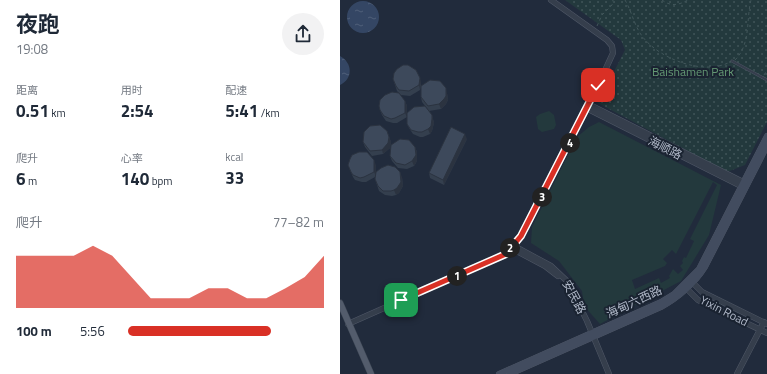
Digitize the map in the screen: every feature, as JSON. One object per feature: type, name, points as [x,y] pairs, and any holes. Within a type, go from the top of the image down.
[{"type":"main road","name":"海甸六西路","points":[[499,374],[677,298],[691,281],[701,274],[705,267],[767,136]]},
{"type":"main road","name":"海甸六西路","points":[[744,185],[767,146]]},
{"type":"main road","points":[[340,303],[370,374]]},
{"type":"main road","points":[[340,308],[348,323]]},
{"type":"main road","name":"海甸六西路","points":[[510,374],[591,336]]},
{"type":"street","points":[[547,0],[606,42],[611,48],[610,59],[587,106]]},
{"type":"street","points":[[348,323],[506,254],[511,246],[521,236],[612,58],[613,48],[607,40],[551,0]]},
{"type":"street","name":"海顺路","points":[[587,106],[744,185]]},
{"type":"street","name":"安民路","points":[[511,246],[551,266],[567,281],[572,289],[608,374]]},
{"type":"street","name":"Yixin Road","points":[[691,281],[702,292],[766,323]]},
{"type":"street","name":"Yixin Road","points":[[685,287],[698,300],[763,331]]},
{"type":"street","points":[[738,374],[763,331],[766,323]]},
{"type":"lane","points":[[732,61],[767,80]]},
{"type":"path","points":[[595,30],[602,15],[612,5],[612,0]]},
{"type":"path","points":[[625,0],[631,10],[635,26],[642,37],[657,52],[680,62],[700,67],[724,66],[736,59],[747,38],[750,0]]},
{"type":"path","points":[[662,0],[670,5],[678,5],[688,0]]},
{"type":"path","points":[[763,78],[767,70]]},
{"type":"green space","name":"Baishamen Park","points":[[565,0],[767,0],[767,122],[745,165],[727,172],[598,103],[625,50],[621,40]]},
{"type":"green space","points":[[549,111],[554,115],[556,125],[554,129],[542,132],[538,129],[536,117]]},
{"type":"green space","points":[[599,122],[721,185],[709,235],[681,281],[600,324],[584,306],[582,291],[559,261],[531,243],[532,227],[577,137],[589,127]],"holes":[[[713,182],[717,185],[690,239],[694,241],[686,258],[684,257],[682,261],[683,263],[680,266],[683,270],[678,274],[673,269],[669,276],[670,278],[661,283],[659,278],[635,289],[632,280],[665,266],[667,263],[663,259],[672,250],[676,254]]]},
{"type":"water","points":[[360,1],[366,1],[376,8],[379,17],[378,23],[372,30],[366,33],[360,33],[350,26],[347,20],[347,14],[354,4]]},
{"type":"water","points":[[340,56],[347,63],[350,71],[347,79],[340,85]]},
{"type":"building","points":[[403,65],[408,65],[416,70],[420,78],[419,85],[409,91],[399,90],[393,79],[394,73]]},
{"type":"building","points":[[430,80],[440,81],[446,88],[446,96],[439,104],[428,106],[421,97],[421,86]]},
{"type":"building","points":[[392,92],[399,93],[405,101],[405,113],[391,119],[384,116],[379,106],[380,100],[385,95]]},
{"type":"building","points":[[425,106],[432,115],[431,126],[422,132],[411,130],[407,124],[407,113],[414,107]]},
{"type":"building","points":[[380,125],[387,131],[389,137],[388,143],[382,150],[370,151],[363,142],[364,132],[370,126]]},
{"type":"building","points":[[451,127],[465,134],[443,180],[429,173]]},
{"type":"building","points":[[400,139],[409,140],[415,147],[416,155],[412,161],[405,165],[396,163],[390,156],[391,145]]},
{"type":"building","points":[[359,152],[367,152],[374,160],[374,172],[360,178],[353,175],[348,165],[352,155]]},
{"type":"building","points":[[388,165],[395,167],[400,172],[401,182],[394,190],[383,191],[378,186],[375,179],[376,172]]},
{"type":"route","points":[[401,300],[506,254],[521,236],[598,85]]}]
